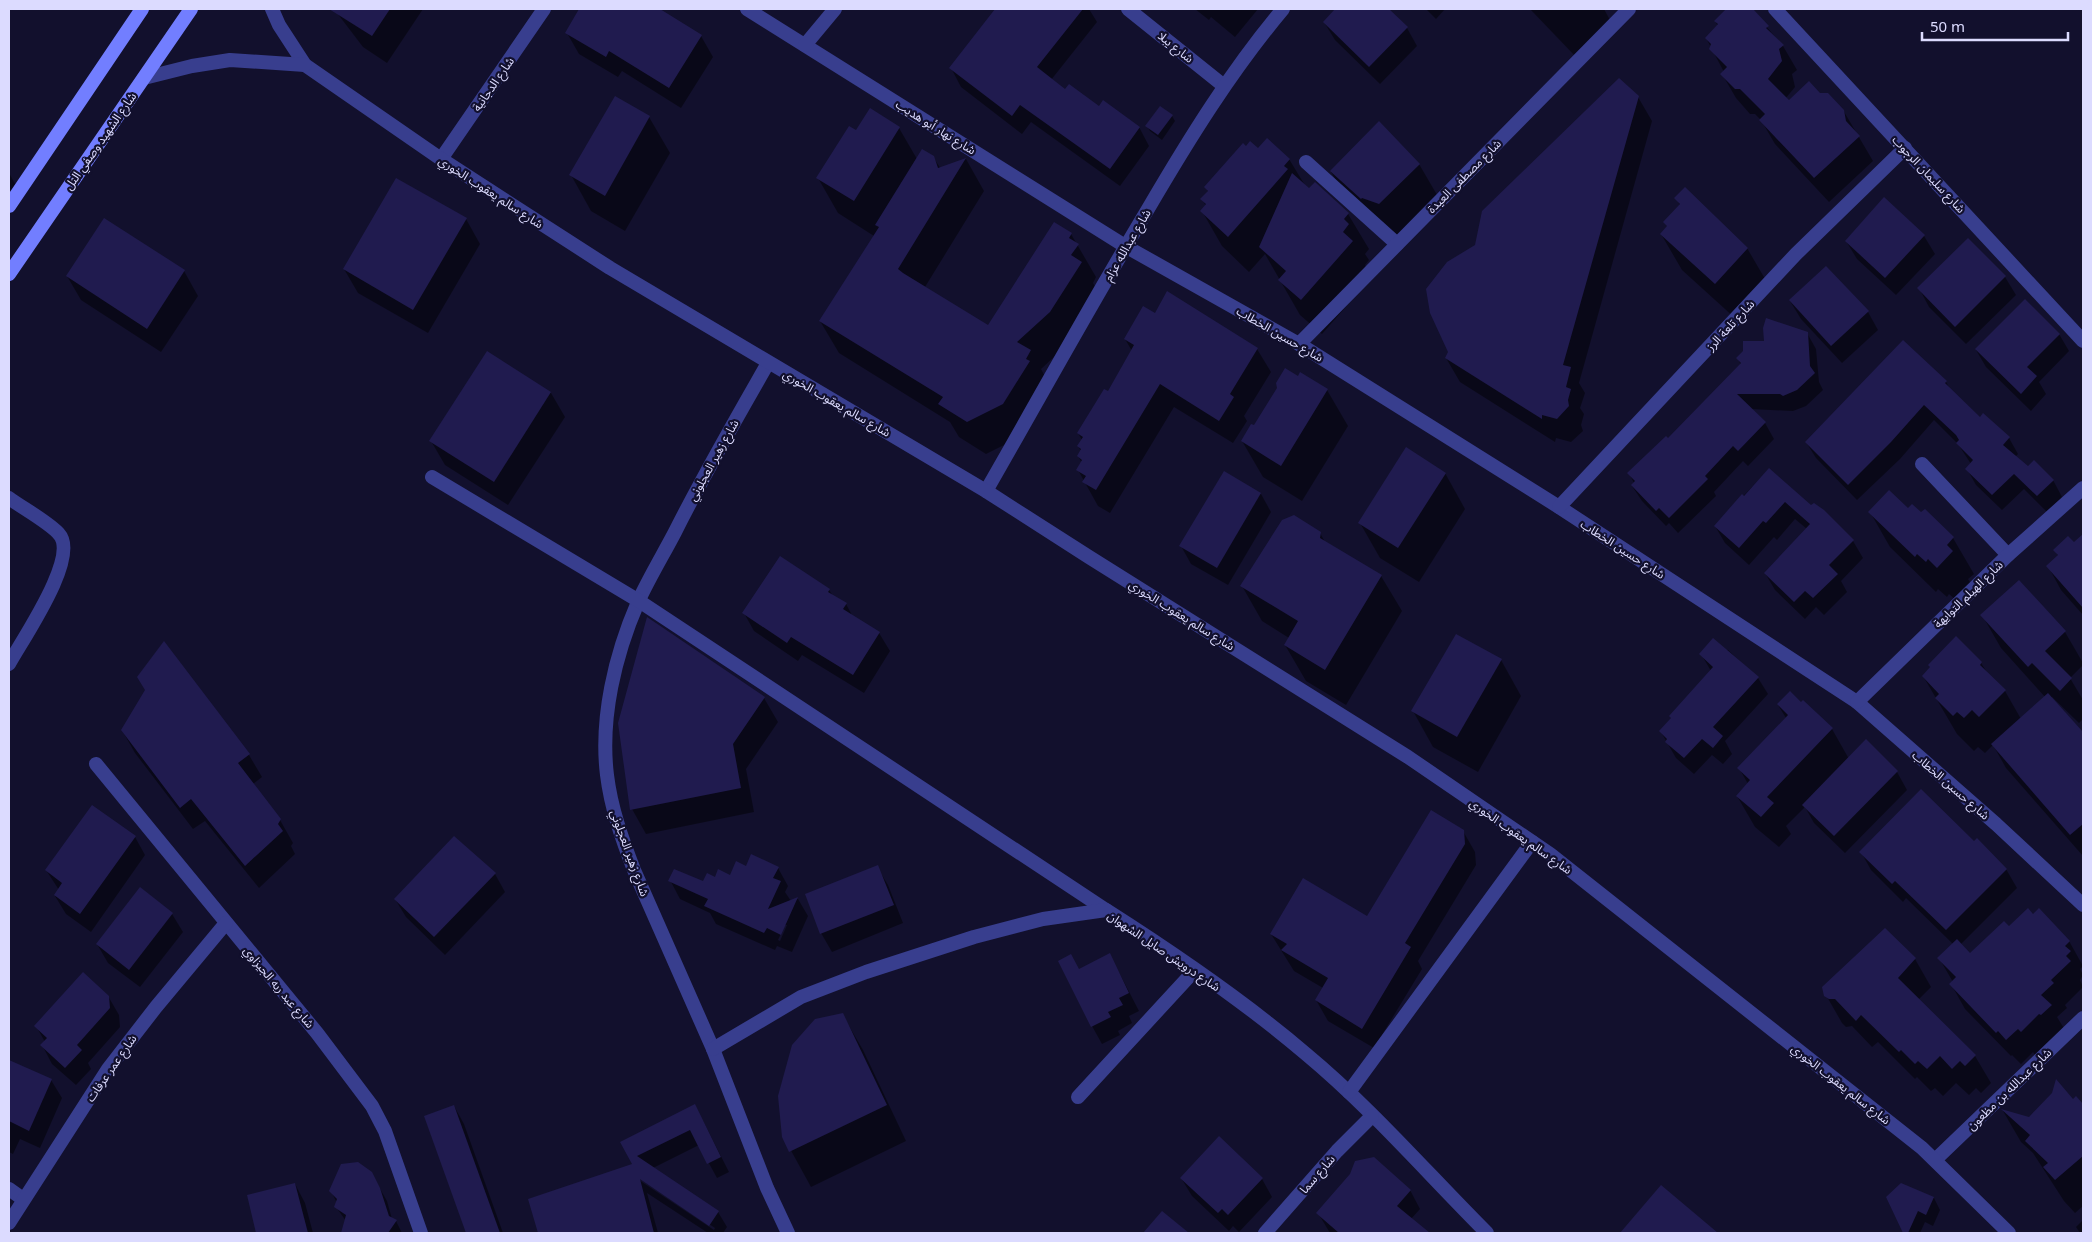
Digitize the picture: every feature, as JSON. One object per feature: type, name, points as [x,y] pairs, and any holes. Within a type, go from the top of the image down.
[{"type":"main road","name":"شارع الشهيد وصفي التل","points":[[9,274],[191,9]]},
{"type":"main road","points":[[9,206],[139,11]]},
{"type":"street","name":"شارع سالم يعقوب الخوري","points":[[272,9],[279,25],[305,65],[441,159],[610,268],[986,491],[1408,757],[1532,842],[1922,1148],[2010,1233]]},
{"type":"street","name":"شارع الدجانية","points":[[441,159],[544,9]]},
{"type":"street","name":"شارع نهار أبو هديب","points":[[747,9],[1125,246]]},
{"type":"street","points":[[805,45],[835,9]]},
{"type":"street","name":"شارع يبلا","points":[[1128,9],[1224,86]]},
{"type":"street","name":"شارع عبدالله عزام","points":[[986,491],[1125,246],[1200,122],[1224,86],[1283,9]]},
{"type":"street","name":"شارع مصطفى العيدة","points":[[1299,344],[1629,9]]},
{"type":"street","name":"شارع سليمان الرجوب","points":[[1775,9],[2083,340]]},
{"type":"street","points":[[144,78],[192,66],[230,60],[305,65]]},
{"type":"street","name":"شارع تلعة الرز","points":[[1559,507],[1796,254],[1905,148]]},
{"type":"street","points":[[1306,162],[1397,244]]},
{"type":"street","name":"شارع حسين الخطاب","points":[[1125,246],[1299,344],[1559,507],[1857,702],[1996,824],[2083,905]]},
{"type":"street","name":"شارع زهير العجلوني","points":[[768,363],[703,476],[639,601],[627,629],[610,700],[606,734],[607,774],[612,804],[623,840],[713,1049],[767,1188],[788,1233]]},
{"type":"street","points":[[1922,464],[2008,555]]},
{"type":"street","points":[[432,477],[639,601],[1106,910]]},
{"type":"street","name":"شارع الهيلم التوايهة","points":[[1857,702],[2008,555],[2081,494]]},
{"type":"street","points":[[9,498],[59,534],[66,549],[58,578],[9,664]]},
{"type":"street","name":"شارع عبد ربه الجيزاوي","points":[[96,764],[317,1033],[372,1106],[385,1131],[421,1233]]},
{"type":"street","points":[[1349,1092],[1532,842]]},
{"type":"street","name":"شارع درويش صايل الشهوان","points":[[713,1049],[801,997],[866,972],[974,937],[1034,921],[1106,910],[1253,1011],[1306,1054],[1349,1092],[1486,1233]]},
{"type":"street","name":"شارع عمر عرفات","points":[[9,1223],[108,1070],[156,1006],[226,923]]},
{"type":"street","points":[[1078,1097],[1195,970]]},
{"type":"street","name":"شارع عبدالله بن مظعون","points":[[1935,1160],[2083,1018]]},
{"type":"street","name":"شارع سما","points":[[1264,1233],[1337,1151],[1372,1116]]},
{"type":"street","points":[[9,1189],[23,1199]]},
{"type":"building","points":[[329,9],[390,9],[372,36]]},
{"type":"building","points":[[579,9],[660,9],[702,35],[669,88],[609,51],[606,57],[565,33]]},
{"type":"building","points":[[995,9],[1083,9],[1037,67],[1065,89],[1069,84],[1099,106],[1103,100],[1140,127],[1110,169],[1020,105],[1012,116],[949,68]]},
{"type":"building","points":[[1335,9],[1389,9],[1408,27],[1369,67],[1323,22]]},
{"type":"building","points":[[1726,9],[1753,9],[1769,26],[1766,28],[1784,45],[1779,49],[1782,61],[1768,79],[1789,100],[1809,81],[1820,93],[1828,93],[1844,110],[1846,121],[1860,136],[1814,178],[1759,120],[1765,114],[1740,89],[1735,89],[1720,74],[1727,67],[1709,49],[1711,44],[1705,38],[1718,24],[1714,21]]},
{"type":"building","points":[[1619,78],[1639,96],[1563,365],[1571,367],[1566,387],[1571,389],[1568,400],[1569,406],[1557,419],[1542,415],[1542,419],[1445,358],[1448,352],[1430,313],[1426,289],[1447,262],[1475,245],[1482,211]]},
{"type":"building","points":[[615,96],[650,116],[605,196],[569,175]]},
{"type":"building","points":[[1160,106],[1173,115],[1158,135],[1145,126]]},
{"type":"building","points":[[870,108],[900,127],[854,201],[816,178],[849,126],[856,130]]},
{"type":"building","points":[[1379,121],[1420,164],[1379,204],[1361,199],[1330,171]]},
{"type":"building","points":[[1267,138],[1290,159],[1284,166],[1288,169],[1228,237],[1200,211],[1206,204],[1200,199],[1208,191],[1204,187],[1243,143],[1246,146],[1250,141],[1258,148]]},
{"type":"building","points":[[922,149],[934,156],[938,168],[966,158],[898,269],[903,273],[988,325],[1054,222],[1072,233],[1069,238],[1079,244],[1071,255],[1082,262],[1050,312],[1017,342],[1031,350],[1026,359],[1030,361],[1003,404],[967,422],[938,404],[943,397],[819,321],[879,227],[875,225]]},
{"type":"building","points":[[1292,173],[1309,188],[1315,182],[1349,213],[1344,219],[1349,224],[1343,232],[1353,241],[1301,300],[1278,280],[1286,271],[1259,247]]},
{"type":"building","points":[[396,178],[467,218],[413,310],[343,269]]},
{"type":"building","points":[[1685,187],[1748,248],[1715,284],[1660,234],[1667,226],[1663,222],[1680,204],[1674,198]]},
{"type":"building","points":[[1884,197],[1925,235],[1885,278],[1845,241]]},
{"type":"building","points":[[104,218],[185,270],[147,329],[66,276]]},
{"type":"building","points":[[1968,238],[2006,276],[1955,327],[1917,288]]},
{"type":"building","points":[[1826,266],[1869,311],[1831,346],[1789,300]]},
{"type":"building","points":[[1167,291],[1258,348],[1230,394],[1234,397],[1219,421],[1160,384],[1096,490],[1082,482],[1086,476],[1076,470],[1082,460],[1077,456],[1081,449],[1077,446],[1083,437],[1077,433],[1104,389],[1108,391],[1134,345],[1124,339],[1143,306],[1155,313]]},
{"type":"building","points":[[2025,299],[2060,334],[2027,367],[2037,376],[2021,394],[1975,349]]},
{"type":"building","points":[[1766,318],[1808,332],[1810,366],[1815,373],[1797,390],[1783,396],[1780,394],[1737,394],[1766,422],[1738,451],[1733,446],[1705,476],[1708,479],[1669,518],[1659,508],[1656,511],[1631,485],[1635,481],[1627,473],[1666,436],[1668,438],[1741,363],[1736,358],[1743,351],[1743,341],[1764,341],[1763,328]]},
{"type":"building","points":[[1903,340],[1947,381],[1945,383],[1980,417],[1983,413],[2010,437],[2003,445],[2028,466],[2034,460],[2054,480],[2037,496],[2014,474],[1992,495],[1965,469],[1973,460],[1956,443],[1959,440],[1956,435],[1924,405],[1891,442],[1848,485],[1805,442]]},
{"type":"building","points":[[487,351],[551,392],[494,482],[429,441]]},
{"type":"building","points":[[1285,368],[1298,376],[1300,372],[1328,389],[1281,466],[1241,441],[1251,424],[1254,425],[1277,388],[1276,383]]},
{"type":"building","points":[[1406,447],[1446,473],[1398,548],[1358,523]]},
{"type":"building","points":[[1769,468],[1811,505],[1814,503],[1824,510],[1854,540],[1829,565],[1838,574],[1813,598],[1805,591],[1794,602],[1764,573],[1810,524],[1785,502],[1766,523],[1763,521],[1739,548],[1714,526],[1742,494],[1744,496]]},
{"type":"building","points":[[1224,471],[1261,493],[1217,568],[1179,546]]},
{"type":"building","points":[[1889,490],[1908,508],[1912,504],[1921,512],[1925,509],[1954,537],[1947,545],[1953,551],[1937,568],[1928,559],[1926,562],[1917,554],[1915,557],[1868,512]]},
{"type":"building","points":[[1294,515],[1321,532],[1320,538],[1382,575],[1325,670],[1284,645],[1298,621],[1240,586],[1282,520]]},
{"type":"building","points":[[2083,534],[2083,608],[2046,566],[2058,555],[2053,550],[2068,536],[2074,542]]},
{"type":"building","points":[[780,556],[830,589],[828,592],[847,603],[843,609],[880,632],[853,675],[791,637],[787,643],[742,613]]},
{"type":"building","points":[[2019,580],[2066,631],[2045,651],[2072,678],[2060,691],[2032,663],[2028,667],[1980,615]]},
{"type":"building","points":[[647,617],[765,697],[733,744],[741,788],[630,810],[618,723]]},
{"type":"building","points":[[1456,634],[1502,659],[1457,737],[1411,711]]},
{"type":"building","points":[[1956,636],[1982,662],[1980,665],[2006,690],[1979,717],[1972,710],[1964,718],[1957,712],[1953,716],[1935,698],[1939,694],[1922,676],[1930,667],[1928,665]]},
{"type":"building","points":[[1713,638],[1759,677],[1713,727],[1723,736],[1713,748],[1702,739],[1684,758],[1665,742],[1667,739],[1659,731],[1671,718],[1669,716],[1713,667],[1699,654]]},
{"type":"building","points":[[164,641],[250,754],[238,763],[281,819],[278,824],[283,831],[245,866],[191,799],[180,808],[121,730],[145,690],[137,677]]},
{"type":"building","points":[[1790,691],[1801,702],[1803,700],[1833,728],[1767,797],[1774,803],[1761,817],[1736,796],[1750,780],[1737,768],[1788,715],[1777,704]]},
{"type":"building","points":[[2048,693],[2083,732],[2083,824],[2070,835],[1991,744]]},
{"type":"building","points":[[1866,739],[1898,771],[1834,836],[1802,805]]},
{"type":"building","points":[[1921,789],[1974,841],[1977,838],[2007,869],[1946,930],[1895,881],[1892,884],[1859,852]]},
{"type":"building","points":[[92,805],[136,836],[80,914],[54,895],[62,883],[45,870]]},
{"type":"building","points":[[1431,810],[1464,830],[1465,844],[1405,943],[1411,947],[1362,1029],[1315,1000],[1328,978],[1281,950],[1287,944],[1270,934],[1303,878],[1367,916]]},
{"type":"building","points":[[454,836],[496,873],[434,937],[394,899]]},
{"type":"building","points":[[751,854],[779,867],[773,878],[781,881],[768,909],[798,897],[781,935],[767,928],[764,933],[704,906],[708,899],[668,881],[674,869],[703,881],[707,873],[715,877],[718,869],[730,875],[736,861],[746,866]]},
{"type":"building","points":[[878,865],[894,905],[820,934],[805,894]]},
{"type":"building","points":[[140,887],[173,913],[129,970],[96,944]]},
{"type":"building","points":[[2028,908],[2033,914],[2039,908],[2070,941],[2065,946],[2071,951],[2066,956],[2071,961],[2051,980],[2054,983],[2041,995],[2052,1005],[2041,1015],[2039,1014],[2021,1032],[2018,1029],[2006,1040],[1998,1031],[1996,1033],[1949,984],[1956,977],[1937,958],[1957,939],[1970,953],[2004,921],[2009,926]]},
{"type":"building","points":[[1885,928],[1916,958],[1898,978],[1976,1055],[1965,1066],[1960,1061],[1952,1069],[1940,1056],[1927,1069],[1918,1061],[1915,1064],[1901,1050],[1899,1052],[1861,1015],[1856,1021],[1835,999],[1829,999],[1824,996],[1822,987]]},
{"type":"building","points":[[1110,953],[1129,993],[1119,998],[1123,1005],[1108,1012],[1111,1017],[1091,1027],[1058,961],[1071,954],[1079,969]]},
{"type":"building","points":[[83,972],[109,996],[110,1008],[77,1045],[82,1050],[65,1068],[40,1045],[47,1038],[34,1026]]},
{"type":"building","points":[[843,1013],[887,1105],[789,1152],[782,1137],[778,1096],[792,1045],[815,1019]]},
{"type":"building","points":[[9,1060],[52,1079],[29,1131],[9,1121]]},
{"type":"building","points":[[2056,1079],[2073,1099],[2076,1096],[2083,1104],[2083,1156],[2055,1180],[2043,1167],[2048,1163],[2025,1141],[2030,1135],[2001,1109],[2029,1117],[2052,1093]]},
{"type":"building","points":[[695,1104],[721,1157],[707,1164],[690,1130],[637,1156],[719,1211],[709,1226],[640,1179],[654,1233],[538,1233],[528,1199],[632,1164],[620,1142]]},
{"type":"building","points":[[454,1105],[500,1233],[466,1233],[424,1116]]},
{"type":"building","points":[[1219,1136],[1263,1178],[1228,1215],[1222,1209],[1218,1213],[1180,1178]]},
{"type":"building","points":[[1374,1157],[1411,1190],[1397,1206],[1430,1233],[1339,1233],[1316,1213],[1350,1174],[1355,1161]]},
{"type":"building","points":[[358,1162],[372,1172],[380,1188],[389,1216],[397,1220],[388,1233],[341,1233],[346,1215],[334,1207],[337,1199],[329,1191],[341,1164]]},
{"type":"building","points":[[295,1183],[308,1233],[256,1233],[247,1195]]},
{"type":"building","points":[[1901,1183],[1934,1197],[1926,1215],[1918,1211],[1908,1233],[1903,1233],[1886,1197]]},
{"type":"building","points":[[1661,1185],[1718,1233],[1620,1233]]},
{"type":"building","points":[[1162,1211],[1189,1233],[1143,1233]]}]
